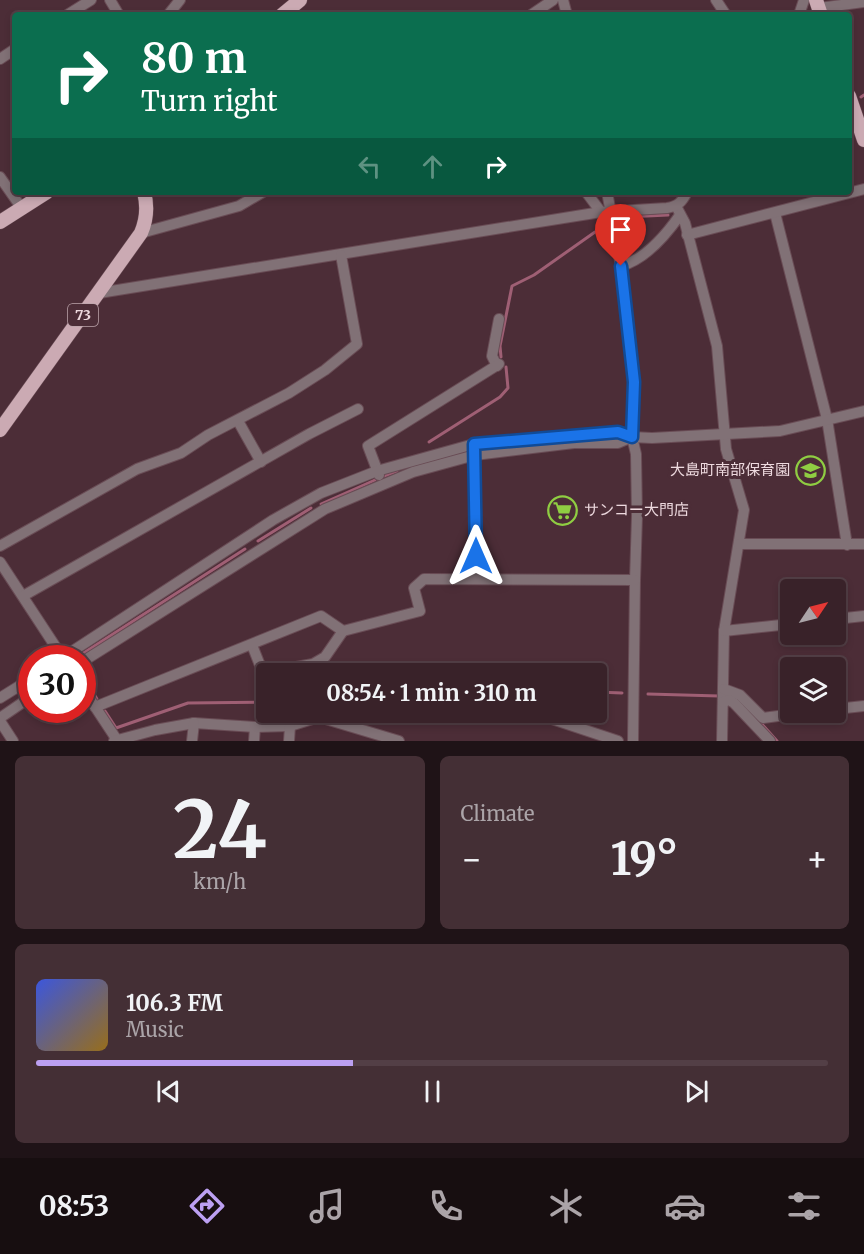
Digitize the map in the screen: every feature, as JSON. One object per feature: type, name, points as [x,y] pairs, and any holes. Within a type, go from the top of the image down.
[{"type":"main road","points":[[286,12],[300,0]]},
{"type":"main road","points":[[852,105],[864,140]]},
{"type":"main road","points":[[0,222],[42,195]]},
{"type":"main road","name":"73","points":[[0,430],[141,233],[147,220],[145,195]]},
{"type":"street","points":[[72,12],[91,0]]},
{"type":"street","points":[[170,12],[180,0]]},
{"type":"street","points":[[535,12],[553,0]]},
{"type":"street","points":[[819,8],[864,2]]},
{"type":"street","points":[[0,177],[12,194]]},
{"type":"street","points":[[13,195],[21,207]]},
{"type":"street","points":[[141,233],[182,224],[239,206],[258,195]]},
{"type":"street","points":[[589,195],[606,211]]},
{"type":"street","points":[[607,195],[606,211],[621,266],[634,382],[632,437],[636,454],[637,506],[633,741]]},
{"type":"street","points":[[621,266],[630,263],[665,237],[686,195]]},
{"type":"street","points":[[687,235],[842,195]]},
{"type":"street","points":[[99,293],[606,211],[678,210]]},
{"type":"street","points":[[678,210],[685,223],[717,346],[726,449],[744,510],[724,631],[722,741]]},
{"type":"street","points":[[776,213],[827,419],[847,545]]},
{"type":"street","points":[[0,546],[137,469],[181,453],[208,435],[238,421],[325,370],[357,344],[341,255]]},
{"type":"street","points":[[382,484],[368,446],[498,365],[492,356],[499,319]]},
{"type":"street","points":[[23,596],[358,409]]},
{"type":"street","points":[[83,645],[273,520],[321,493],[377,471],[475,449],[574,443],[618,443],[632,437],[652,438],[780,431],[864,411]]},
{"type":"street","points":[[238,421],[261,462]]},
{"type":"street","points":[[96,653],[325,509],[382,484],[475,449]]},
{"type":"street","points":[[475,449],[476,579]]},
{"type":"street","points":[[739,544],[864,544]]},
{"type":"street","points":[[0,562],[55,645]]},
{"type":"street","points":[[252,645],[262,673],[312,664],[324,657],[343,631],[420,611],[414,588],[424,579],[634,580]]},
{"type":"street","points":[[96,707],[321,616],[343,631]]},
{"type":"street","points":[[846,618],[864,616]]},
{"type":"street","points":[[724,631],[780,625]]},
{"type":"street","points":[[0,698],[18,687]]},
{"type":"street","points":[[724,689],[740,695],[763,718],[780,716]]},
{"type":"street","points":[[723,702],[729,700],[734,703],[770,741]]},
{"type":"street","points":[[13,741],[0,720],[18,706]]},
{"type":"street","points":[[846,708],[864,706]]},
{"type":"street","points":[[96,709],[115,740],[194,723],[255,727],[290,726],[319,717],[399,741]]},
{"type":"street","points":[[192,741],[194,723]]},
{"type":"street","points":[[564,723],[618,741]]},
{"type":"street","points":[[289,741],[290,726]]},
{"type":"street","points":[[254,741],[255,727]]},
{"type":"waterway","points":[[626,217],[668,215]]},
{"type":"waterway","points":[[501,357],[500,346],[512,286],[534,275],[595,232]]},
{"type":"waterway","points":[[429,442],[500,397],[508,388],[506,367]]},
{"type":"waterway","points":[[384,476],[397,471]]},
{"type":"waterway","points":[[321,504],[375,480]]},
{"type":"waterway","points":[[258,541],[311,508]]},
{"type":"waterway","points":[[96,645],[245,549]]},
{"type":"waterway","points":[[607,692],[622,693]]},
{"type":"waterway","points":[[648,694],[719,696]]},
{"type":"waterway","points":[[105,711],[116,728],[188,703],[256,702]]},
{"type":"waterway","points":[[759,721],[777,741]]},
{"type":"place","name":"大島町南部保育園","points":[[811,470]]},
{"type":"place","name":"サンコー大門店","points":[[563,510]]},
{"type":"route","points":[[476,556],[476,455],[474,444],[618,432],[632,437],[634,382],[621,266]]}]
